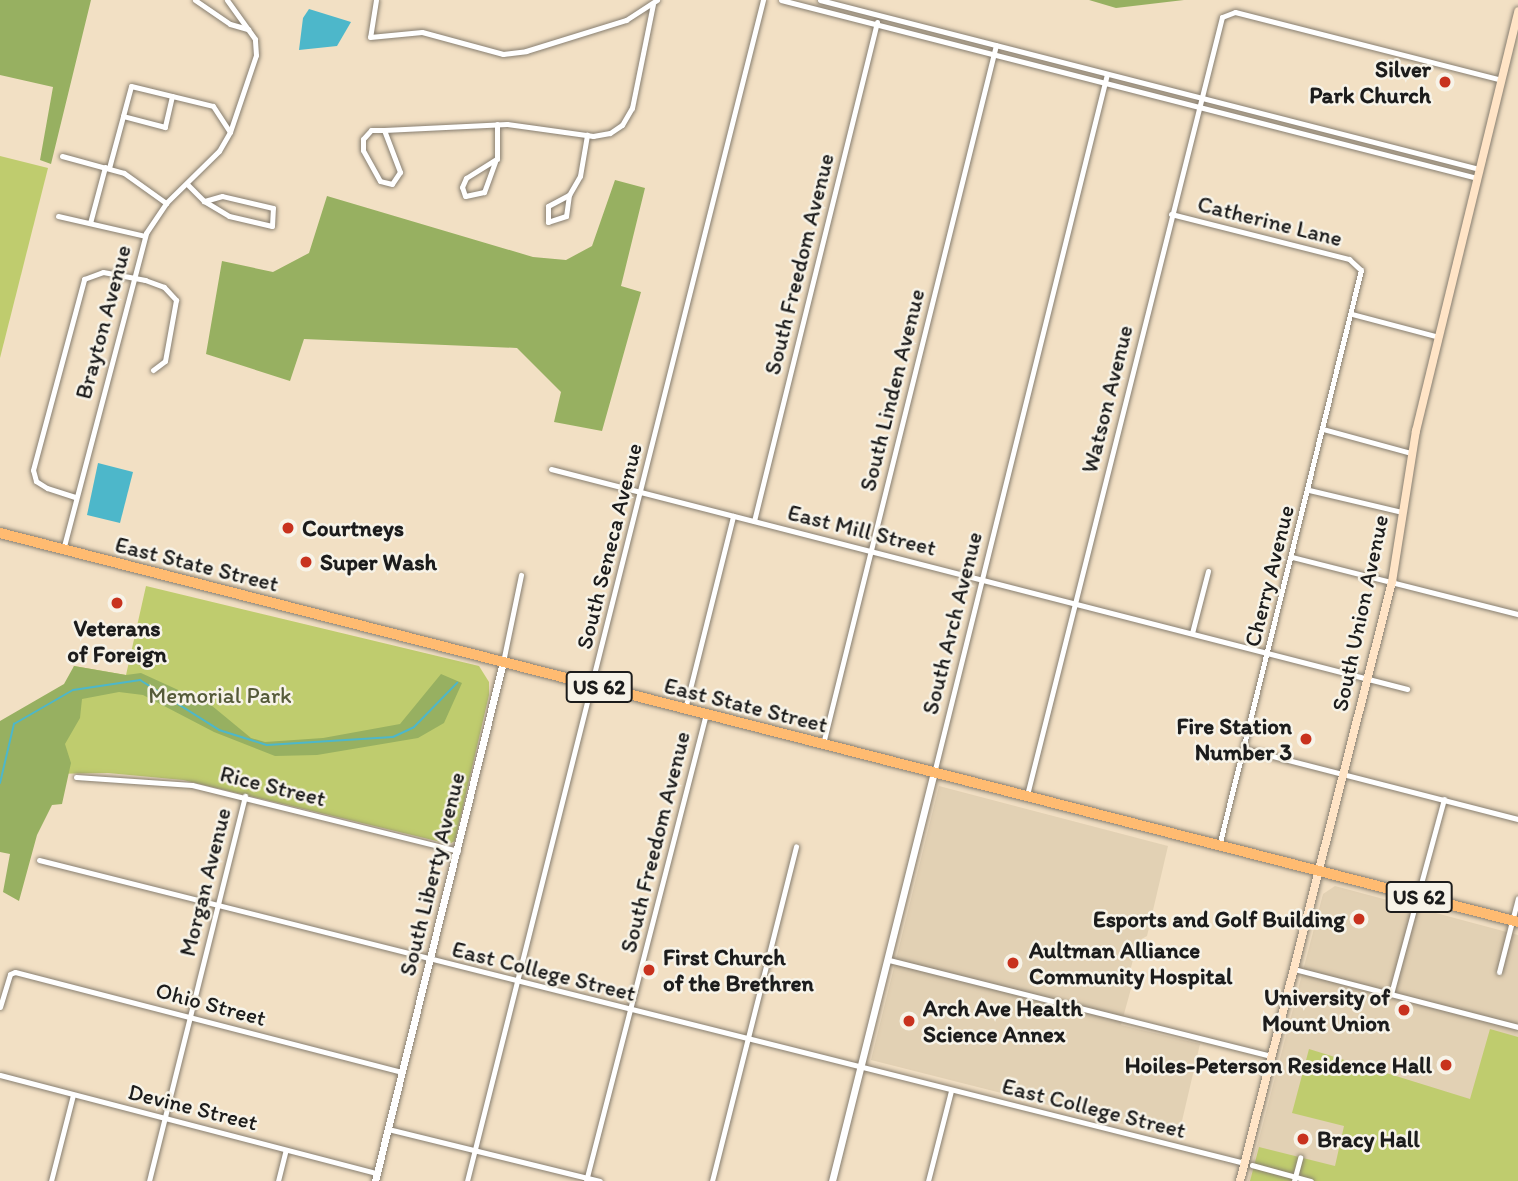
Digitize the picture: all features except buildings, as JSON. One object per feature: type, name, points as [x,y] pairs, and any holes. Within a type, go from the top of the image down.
[{"type":"highway","name":"East State Street","points":[[0,533],[1320,871]]},
{"type":"highway","name":"US 62","points":[[1320,871],[1515,921]]},
{"type":"main road","name":"South Union Avenue","points":[[1240,1181],[1248,1164],[1272,1056],[1392,582],[1411,453],[1518,11]]},
{"type":"street","points":[[195,0],[230,23],[248,29]]},
{"type":"street","points":[[227,0],[248,29]]},
{"type":"street","points":[[376,0],[369,36],[422,32],[493,52],[519,53],[626,20],[655,2]]},
{"type":"street","name":"South Seneca Avenue","points":[[467,1181],[763,0]]},
{"type":"street","points":[[781,0],[1414,162],[1478,173]]},
{"type":"street","points":[[820,0],[1416,153],[1478,173]]},
{"type":"street","points":[[384,130],[400,172],[392,184],[380,181],[363,150],[365,135],[384,130],[497,124],[587,135],[610,133],[628,117],[645,60],[655,2]]},
{"type":"street","name":"Watson Avenue","points":[[1027,797],[1217,27],[1227,13],[1501,80]]},
{"type":"street","name":"South Freedom Avenue","points":[[754,521],[879,15]]},
{"type":"street","name":"Brayton Avenue","points":[[63,550],[132,277],[145,236],[166,203],[212,159],[230,132],[256,55],[255,39],[248,29]]},
{"type":"street","points":[[937,40],[939,31]]},
{"type":"street","name":"South Linden Avenue","points":[[823,744],[996,45]]},
{"type":"street","points":[[1057,71],[1059,62]]},
{"type":"street","name":"South Arch Avenue","points":[[832,1181],[1107,74]]},
{"type":"street","points":[[90,223],[131,86],[213,106],[230,132]]},
{"type":"street","points":[[1154,95],[1156,86]]},
{"type":"street","points":[[123,116],[165,127],[172,96]]},
{"type":"street","points":[[1254,121],[1256,112]]},
{"type":"street","points":[[495,162],[466,178],[462,187],[465,196],[484,192],[495,162],[497,124]]},
{"type":"street","points":[[1306,134],[1309,125]]},
{"type":"street","points":[[569,195],[548,206],[548,222],[566,216],[569,195],[584,165],[587,135]]},
{"type":"street","points":[[1360,148],[1362,139]]},
{"type":"street","points":[[1414,162],[1416,153]]},
{"type":"street","points":[[62,156],[107,167],[142,183],[166,203]]},
{"type":"street","points":[[187,184],[204,201],[247,223],[272,226],[273,208],[222,196],[204,201]]},
{"type":"street","name":"Catherine Lane","points":[[1171,214],[1359,265]]},
{"type":"street","points":[[58,216],[145,236]]},
{"type":"street","name":"Cherry Avenue","points":[[1219,846],[1352,313],[1359,265]]},
{"type":"street","points":[[75,497],[55,493],[36,481],[39,436],[78,286],[84,279],[103,272],[132,277],[164,287],[176,300],[165,362],[153,370]]},
{"type":"street","points":[[1352,313],[1439,337]]},
{"type":"street","points":[[1323,429],[1411,453]]},
{"type":"street","name":"East Mill Street","points":[[551,469],[1407,689]]},
{"type":"street","points":[[1308,490],[1402,512]]},
{"type":"street","name":"South Freedom Avenue","points":[[685,709],[733,516]]},
{"type":"street","points":[[1292,557],[1518,614]]},
{"type":"street","points":[[1192,633],[1208,571]]},
{"type":"street","name":"South Liberty Avenue","points":[[376,1177],[458,851],[521,575]]},
{"type":"street","name":"South Freedom Avenue","points":[[587,1179],[706,714]]},
{"type":"street","points":[[1245,749],[1518,819]]},
{"type":"street","name":"Rice Street","points":[[76,777],[168,781],[245,796],[458,851]]},
{"type":"street","name":"Morgan Avenue","points":[[149,1181],[245,796]]},
{"type":"street","points":[[1391,994],[1444,799]]},
{"type":"street","points":[[712,1181],[796,846]]},
{"type":"street","name":"East College Street","points":[[39,860],[861,1069],[1248,1164]]},
{"type":"street","points":[[1499,972],[1515,921],[1518,898]]},
{"type":"street","points":[[889,960],[1272,1056]]},
{"type":"street","points":[[1294,969],[1518,1027]]},
{"type":"street","name":"Ohio Street","points":[[0,1007],[10,973],[402,1072]]},
{"type":"street","name":"Devine Street","points":[[0,1075],[286,1150],[376,1177]]},
{"type":"street","points":[[928,1181],[951,1091]]},
{"type":"street","points":[[51,1181],[73,1094]]},
{"type":"street","points":[[388,1129],[600,1181]]},
{"type":"street","points":[[278,1181],[286,1150]]},
{"type":"street","points":[[1295,1179],[1300,1158]]},
{"type":"street","points":[[1248,1164],[1295,1179],[1311,1181]]},
{"type":"shaded area","name":"Aultman Alliance Community Hospital","points":[[939,786],[1168,846],[1147,936],[1138,941],[1129,975],[1132,985],[1121,1025],[1200,1044],[1178,1138],[871,1060]]},
{"type":"shaded area","name":"University of Mount Union","points":[[1335,886],[1518,935],[1518,1181],[1248,1181],[1323,894]]},
{"type":"green space","points":[[0,0],[91,0],[51,164],[40,160],[53,87],[0,75]]},
{"type":"green space","points":[[1089,0],[1184,0],[1116,8]]},
{"type":"green space","points":[[0,156],[48,168],[0,358]]},
{"type":"green space","points":[[615,180],[645,188],[621,286],[641,292],[602,431],[554,422],[561,392],[517,348],[304,339],[290,381],[206,354],[222,261],[273,272],[309,253],[327,196],[533,257],[566,260],[592,246]]},
{"type":"green space","name":"Memorial Park","points":[[146,586],[479,666],[489,682],[489,695],[455,841],[449,844],[183,780],[108,773],[46,774],[74,666],[126,675]]},
{"type":"green space","points":[[74,666],[126,675],[141,673],[211,705],[251,738],[265,742],[323,738],[400,724],[441,674],[462,683],[444,723],[418,738],[317,755],[275,756],[214,732],[143,695],[119,692],[82,699],[80,718],[65,744],[71,763],[62,804],[52,805],[37,835],[19,901],[3,892],[10,854],[0,852],[0,721],[64,684]]},
{"type":"green space","points":[[1490,1029],[1518,1037],[1518,1181],[1250,1181],[1259,1147],[1335,1166],[1344,1126],[1292,1113],[1309,1049],[1470,1099]]},
{"type":"water","points":[[309,9],[351,22],[337,46],[299,50],[303,18]]},
{"type":"water","points":[[98,463],[133,472],[120,523],[87,515]]},
{"type":"waterway","points":[[0,783],[14,724],[73,690],[140,680],[219,730],[267,745],[393,737],[414,727],[457,683]]},
{"type":"place","name":"Silver Park Church","points":[[1445,82]]},
{"type":"place","name":"Courtneys","points":[[288,528]]},
{"type":"place","name":"Super Wash","points":[[306,562]]},
{"type":"place","name":"Veterans of Foreign","points":[[117,603]]},
{"type":"place","name":"Fire Station Number 3","points":[[1306,739]]},
{"type":"place","name":"Esports and Golf Building","points":[[1359,919]]},
{"type":"place","name":"Aultman Alliance Community Hospital","points":[[1013,963]]},
{"type":"place","name":"First Church of the Brethren","points":[[649,970]]},
{"type":"place","name":"University of Mount Union","points":[[1404,1010]]},
{"type":"place","name":"Arch Ave Health Science Annex","points":[[909,1021]]},
{"type":"place","name":"Hoiles-Peterson Residence Hall","points":[[1446,1065]]},
{"type":"place","name":"Bracy Hall","points":[[1303,1139]]}]
